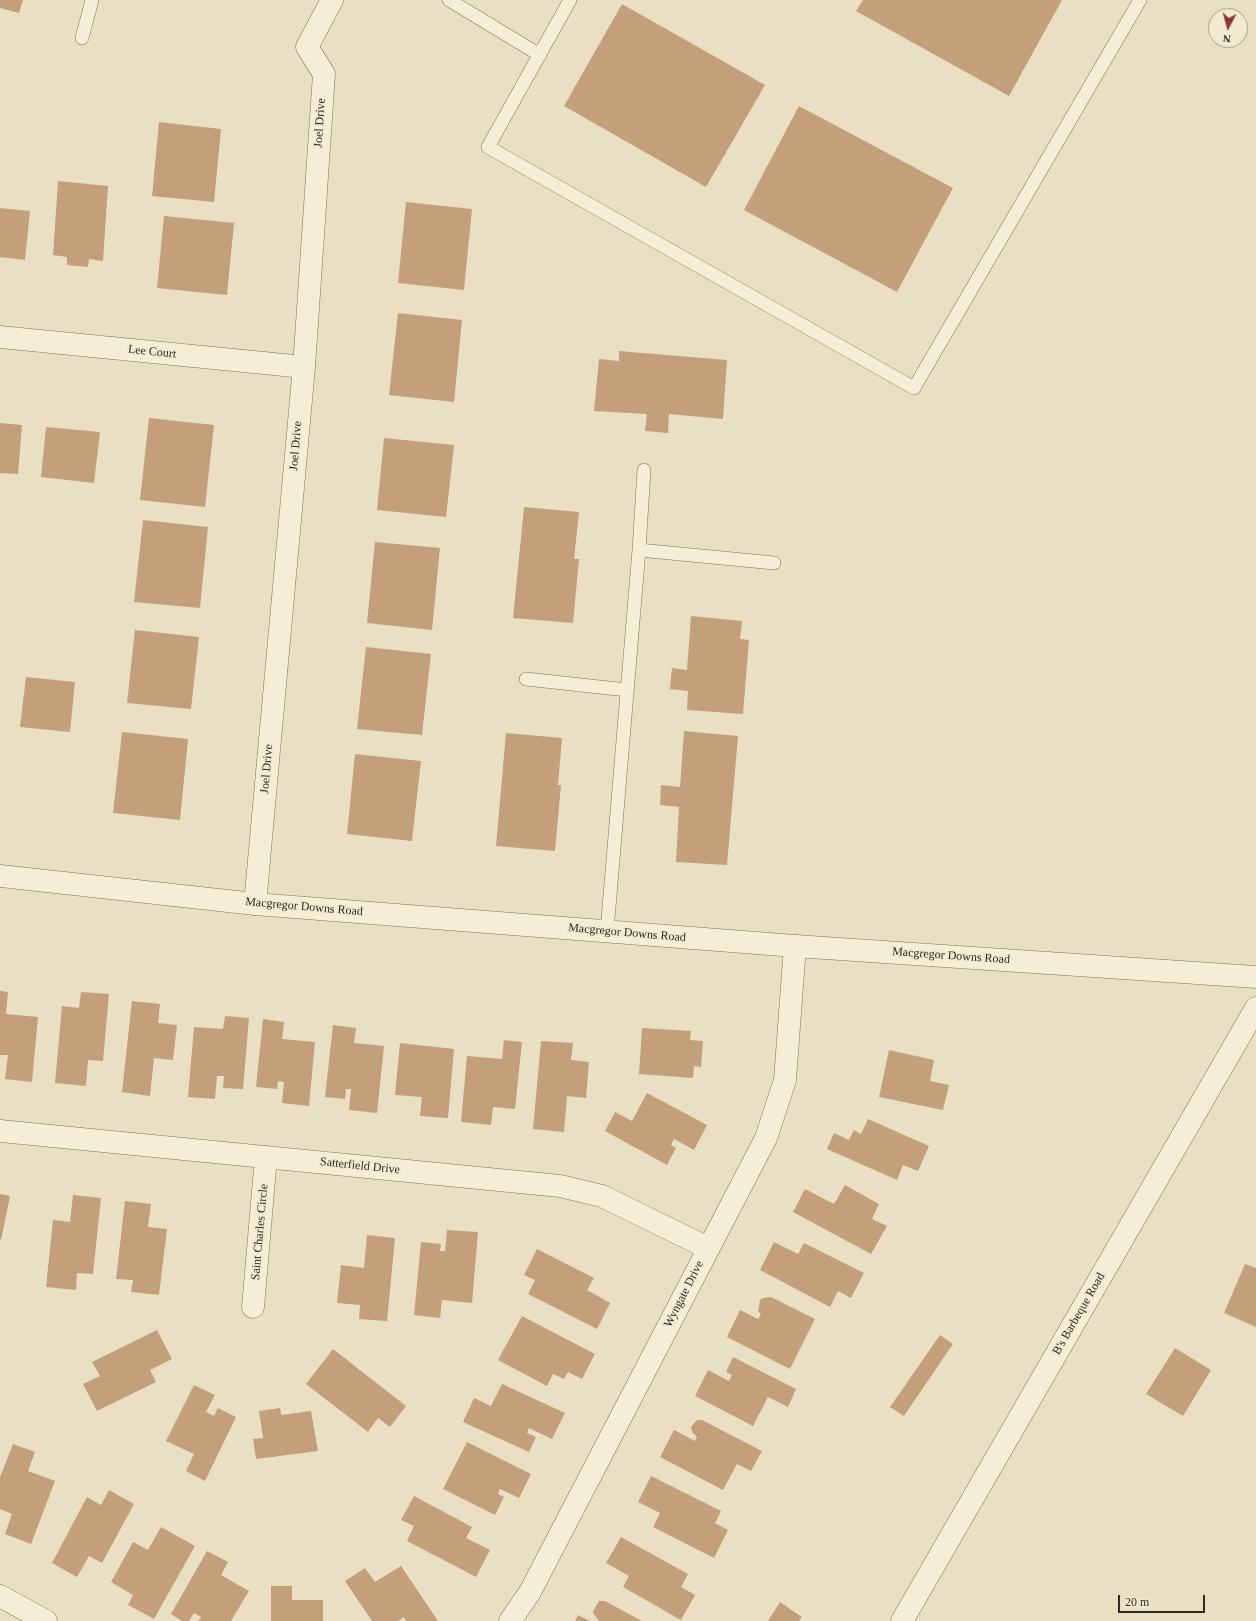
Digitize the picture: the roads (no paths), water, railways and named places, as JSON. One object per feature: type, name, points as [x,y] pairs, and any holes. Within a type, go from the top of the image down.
[{"type":"street","name":"Joel Drive","points":[[255,904],[304,367],[324,74],[307,47],[332,0]]},
{"type":"street","name":"Lee Court","points":[[0,337],[304,367]]},
{"type":"street","name":"Macgregor Downs Road","points":[[0,876],[255,904],[795,946],[1256,977]]},
{"type":"street","name":"Wyngate Drive","points":[[510,1621],[530,1592],[766,1138],[785,1080],[795,946]]},
{"type":"street","name":"B's Barbeque Road","points":[[902,1621],[1256,1008]]},
{"type":"street","name":"Satterfield Drive","points":[[0,1131],[560,1186],[602,1196],[708,1248]]},
{"type":"street","name":"Saint Charles Circle","points":[[253,1307],[266,1157]]},
{"type":"street","points":[[0,1596],[46,1621]]},
{"type":"lane","points":[[82,38],[92,0]]},
{"type":"lane","points":[[449,0],[540,55]]},
{"type":"lane","points":[[570,0],[488,147],[914,388],[1140,0]]},
{"type":"lane","points":[[607,931],[628,690],[644,470]]},
{"type":"lane","points":[[639,550],[774,563]]},
{"type":"lane","points":[[526,679],[628,690]]}]
